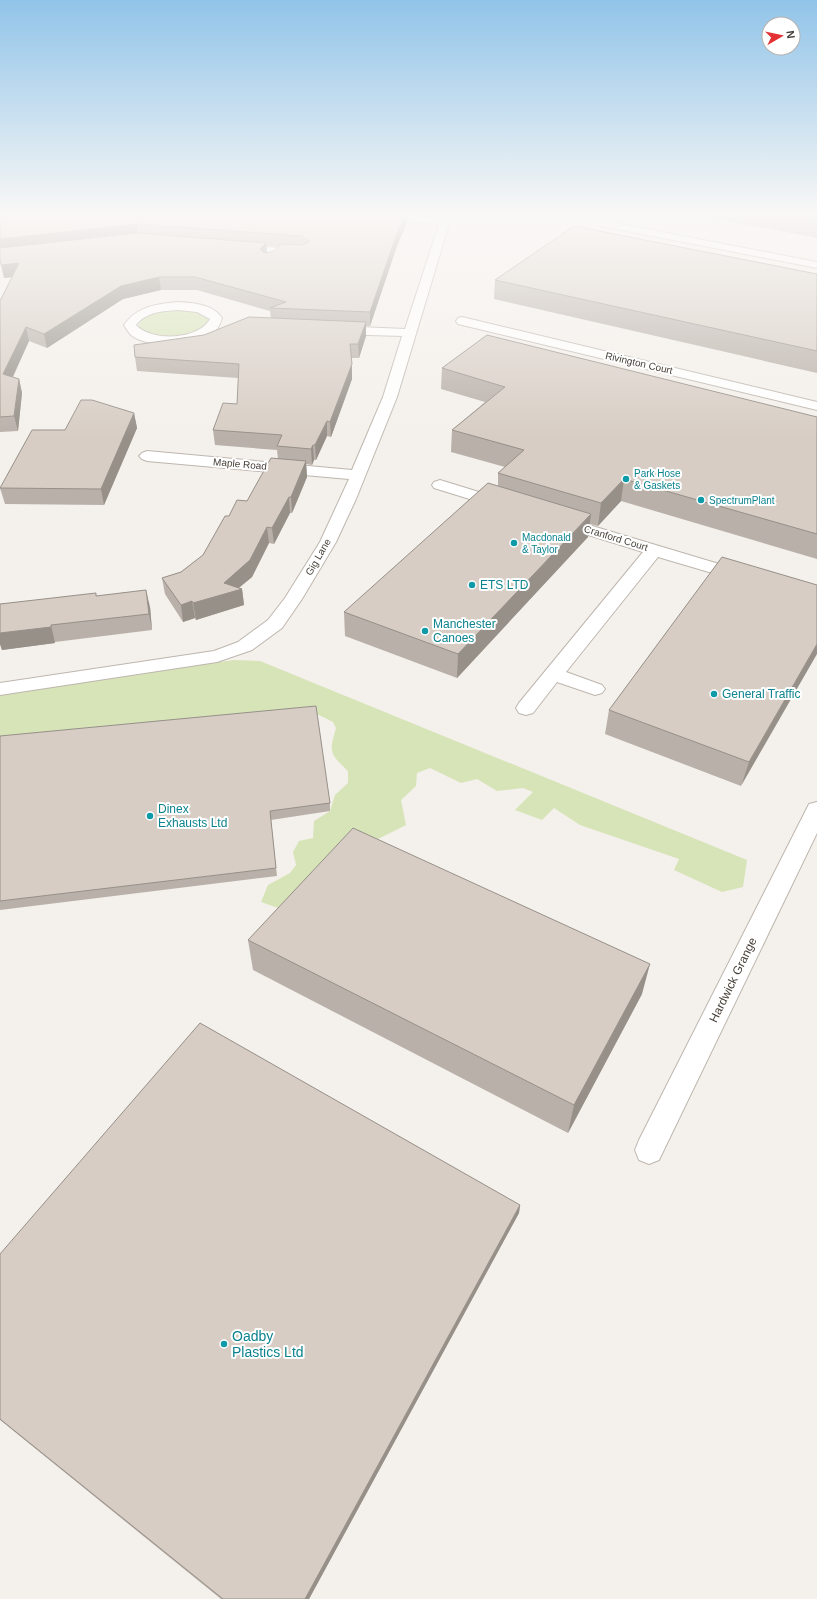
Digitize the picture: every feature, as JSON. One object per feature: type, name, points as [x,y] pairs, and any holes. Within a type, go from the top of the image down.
[{"type":"street","name":"Gig Lane","points":[[0,689],[217,656],[245,646],[275,624],[293,599],[328,542],[358,475],[390,397],[424,289]]},
{"type":"street","points":[[178,306],[203,309],[211,313],[219,324],[205,332],[189,338],[161,340],[138,335],[132,330],[130,325],[133,319],[140,314],[151,310],[178,306]]},
{"type":"street","name":"Rivington Court","points":[[462,321],[817,406]]},
{"type":"street","points":[[324,329],[410,333]]},
{"type":"street","name":"Maple Road","points":[[147,456],[358,475]]},
{"type":"street","points":[[440,485],[516,508]]},
{"type":"street","name":"Cranford Court","points":[[547,517],[758,582]]},
{"type":"street","name":"Cranford Court","points":[[526,708],[654,550]]},
{"type":"street","points":[[553,674],[595,689]]},
{"type":"street","name":"Hardwick Grange","points":[[649,1150],[817,810]]},
{"type":"green space","points":[[170,309],[202,313],[209,320],[207,324],[196,332],[188,335],[173,337],[150,334],[139,327],[140,322],[146,316]]},
{"type":"green space","points":[[189,658],[206,664],[234,660],[260,661],[747,860],[743,887],[722,892],[674,870],[679,859],[580,825],[554,808],[542,820],[515,810],[533,792],[523,788],[497,791],[477,779],[461,783],[430,768],[417,773],[416,786],[401,800],[406,825],[360,848],[295,914],[261,902],[268,885],[290,873],[296,865],[293,852],[299,841],[313,838],[314,821],[330,811],[335,795],[348,783],[348,771],[337,760],[332,752],[332,742],[336,728],[333,722],[317,714],[0,745],[0,692],[144,674],[164,661]]},
{"type":"building","points":[[6,289],[117,289],[44,334],[26,327],[3,374],[19,379],[14,416],[0,417],[0,301]]},
{"type":"building","points":[[237,289],[378,289],[370,312],[270,308],[286,302]]},
{"type":"building","points":[[534,289],[817,289],[817,351]]},
{"type":"building","points":[[249,317],[366,322],[358,344],[350,344],[352,364],[330,422],[327,421],[315,445],[313,445],[311,449],[277,446],[282,435],[213,430],[223,403],[237,404],[239,364],[135,357],[134,345],[204,335]]},
{"type":"building","points":[[487,335],[817,417],[817,534],[624,479],[601,503],[498,473],[524,450],[452,430],[505,387],[442,368]]},
{"type":"building","points":[[81,400],[92,400],[134,413],[101,489],[0,488],[32,430],[65,430]]},
{"type":"building","points":[[271,458],[306,461],[291,497],[289,497],[272,528],[267,527],[250,560],[224,583],[242,589],[181,605],[162,578],[181,572],[203,555],[225,516],[229,516],[237,500],[247,501]]},
{"type":"building","points":[[488,483],[591,514],[458,654],[344,612]]},
{"type":"building","name":"General Traffic","points":[[722,557],[817,585],[817,644],[749,762],[609,710]]},
{"type":"building","points":[[146,590],[149,614],[51,625],[51,627],[0,633],[0,604],[96,593],[96,596]]},
{"type":"building","name":"Dinex Exhausts Ltd","points":[[316,706],[330,803],[270,811],[276,868],[0,901],[0,736]]},
{"type":"building","points":[[353,828],[650,964],[574,1105],[248,940]]},
{"type":"building","name":"Oadby Plastics Ltd","points":[[200,1023],[520,1205],[305,1599],[223,1599],[0,1419],[0,1254]]},
{"type":"place","name":"Park Hose & Gaskets","points":[[626,479]]},
{"type":"place","name":"SpectrumPlant","points":[[701,500]]},
{"type":"place","name":"Macdonald & Taylor","points":[[514,543]]},
{"type":"place","name":"ETS LTD","points":[[472,585]]},
{"type":"place","name":"Manchester Canoes","points":[[425,631]]},
{"type":"place","name":"General Traffic","points":[[714,694]]},
{"type":"place","name":"Dinex Exhausts Ltd","points":[[150,816]]},
{"type":"place","name":"Oadby Plastics Ltd","points":[[224,1344]]}]
